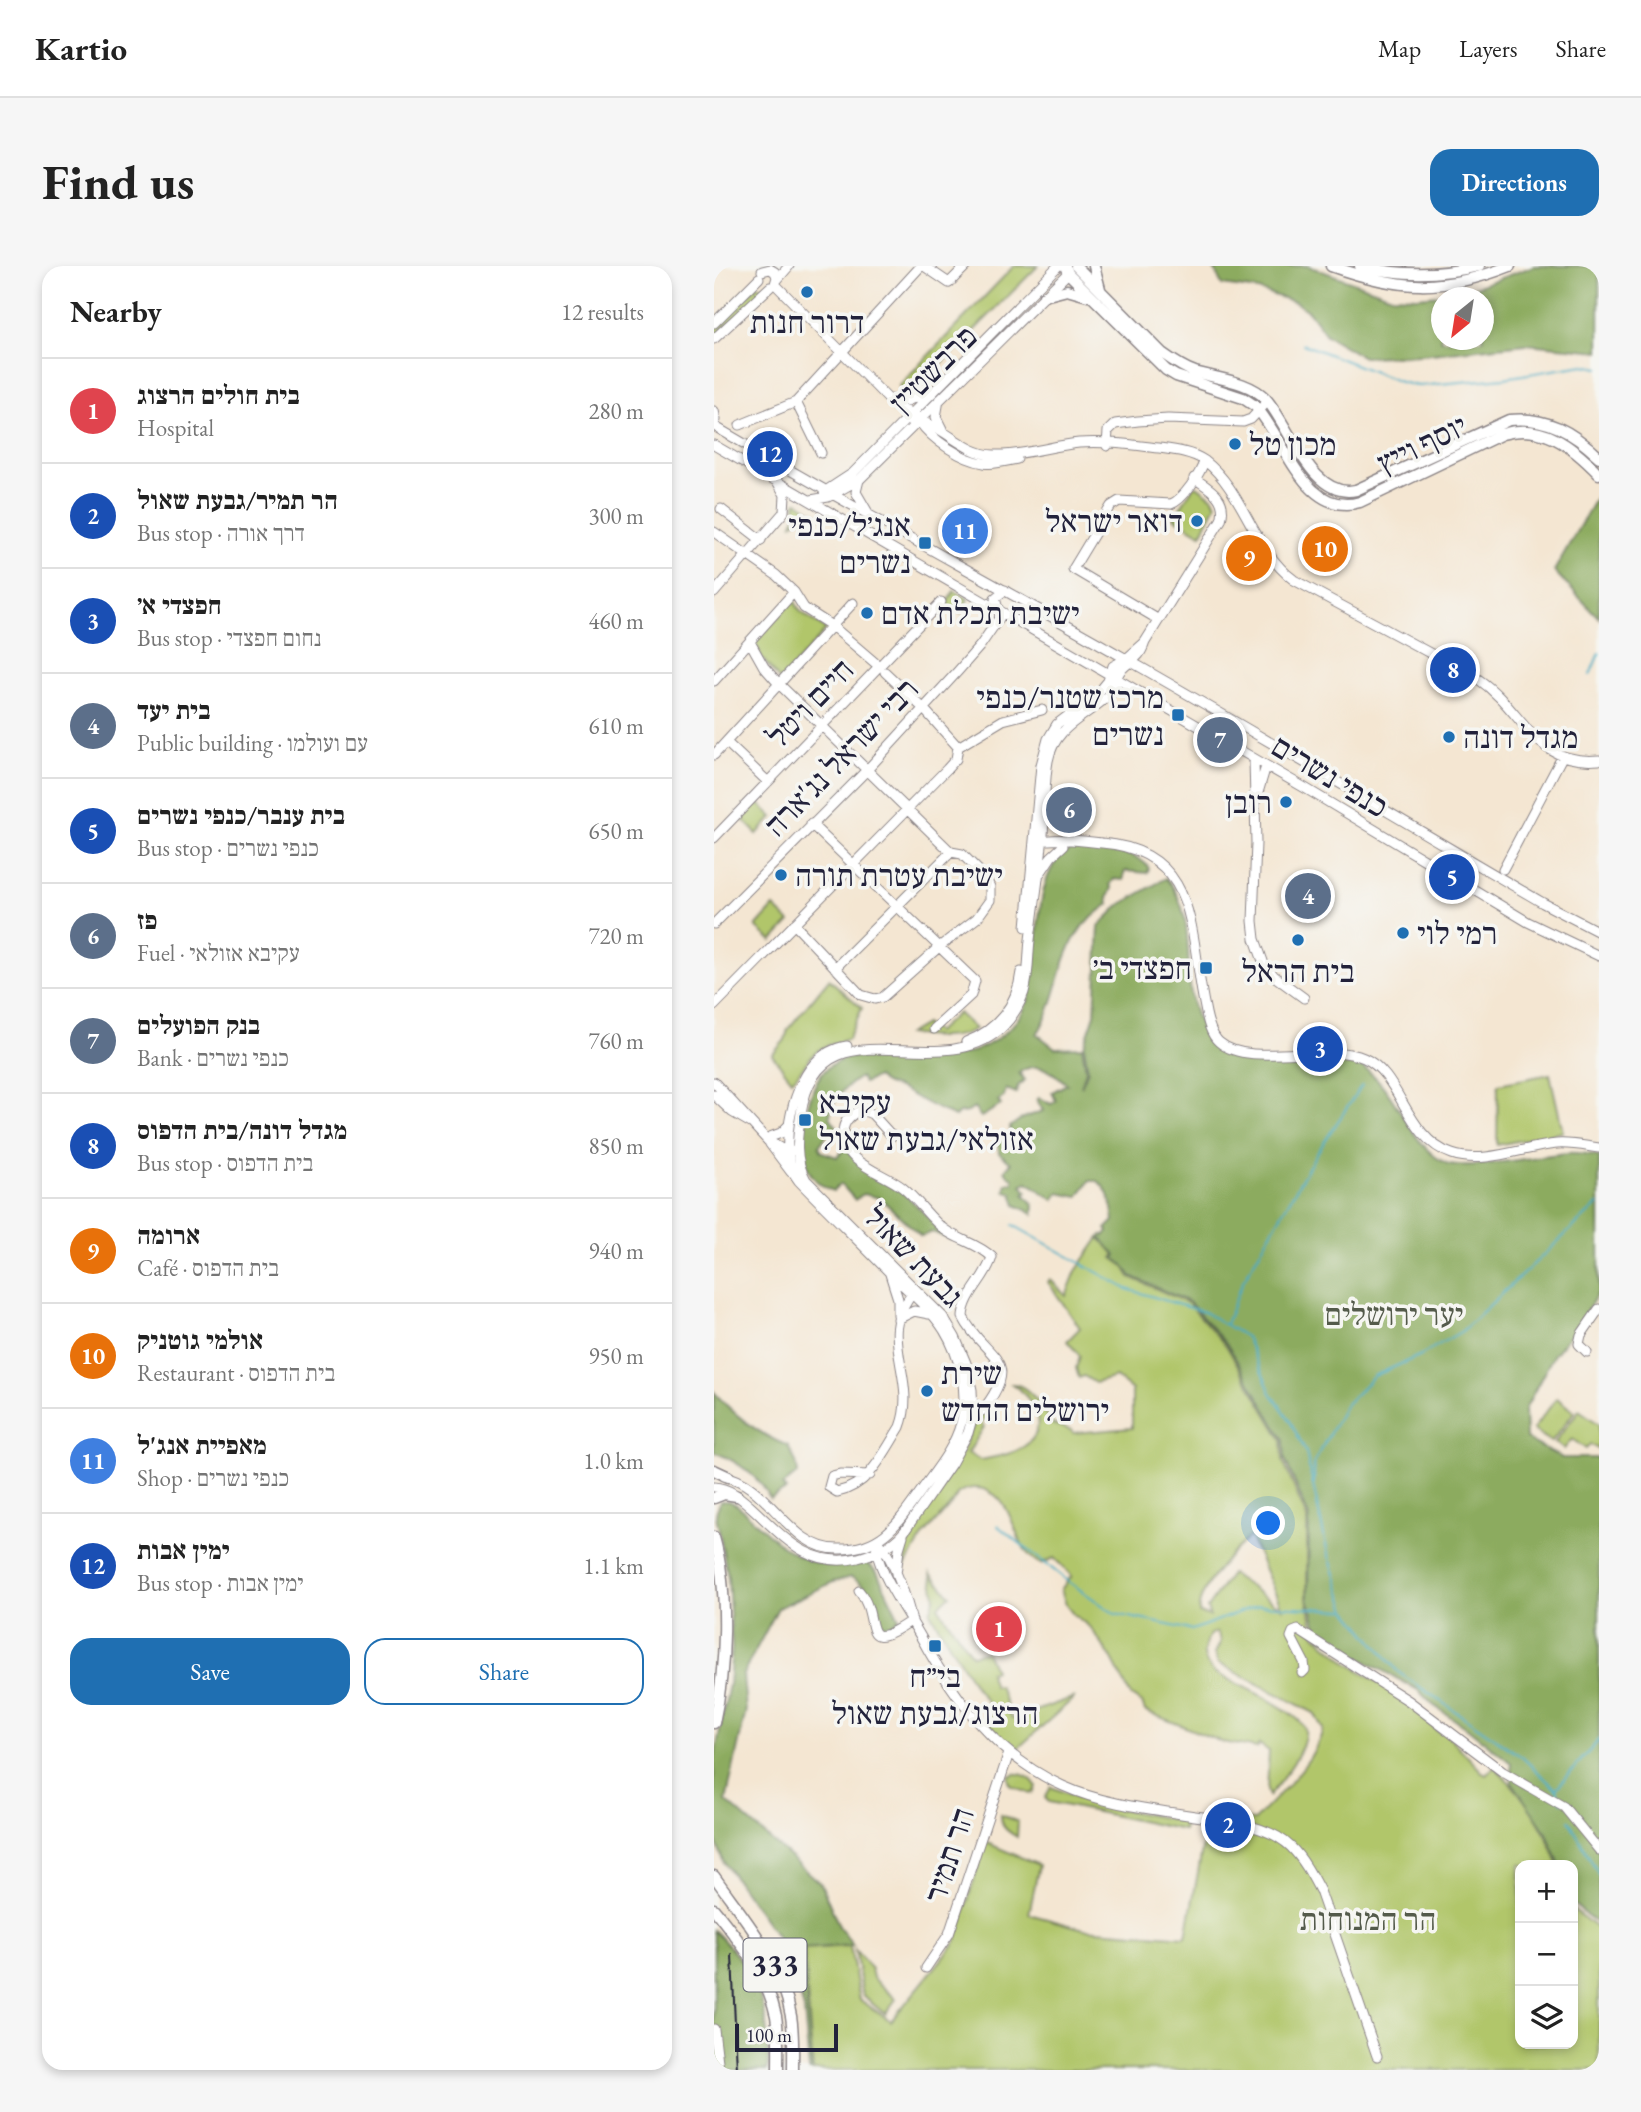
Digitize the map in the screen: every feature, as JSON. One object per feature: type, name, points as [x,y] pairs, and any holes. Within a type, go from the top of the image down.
[{"type":"main road","points":[[1094,266],[1098,296]]},
{"type":"main road","points":[[1331,266],[1387,283],[1416,286],[1464,281],[1510,266]]},
{"type":"main road","points":[[1360,266],[1391,273],[1419,275],[1479,266]]},
{"type":"main road","points":[[1071,268],[1166,370],[1176,376],[1243,398],[1258,409]]},
{"type":"main road","points":[[1044,296],[1055,291],[1070,290],[1098,296],[1173,361],[1196,372],[1254,390],[1268,401]]},
{"type":"main road","name":"יוסף וייץ","points":[[1268,401],[1318,478],[1339,491],[1356,490],[1509,420],[1535,419],[1559,427],[1599,457]]},
{"type":"main road","name":"יוסף וייץ","points":[[1258,409],[1313,491],[1337,505],[1360,502],[1511,431],[1534,430],[1553,437],[1574,450],[1599,474]]},
{"type":"main road","points":[[714,1472],[729,1477]]},
{"type":"main road","points":[[714,1499],[724,1494],[737,1496]]},
{"type":"main road","points":[[714,1537],[722,1595],[724,1639],[723,1677],[714,1723]]},
{"type":"main road","name":"333","points":[[714,1876],[766,1948],[783,1984],[791,2017],[793,2070]]},
{"type":"main road","name":"333","points":[[714,1909],[750,1957],[765,1984],[776,2017],[778,2070]]},
{"type":"street","points":[[714,339],[774,284],[789,266]]},
{"type":"street","points":[[740,425],[796,402],[923,266],[949,284],[966,266]]},
{"type":"street","name":"פרבשטיין","points":[[830,492],[860,479],[935,389],[1058,266]]},
{"type":"street","name":"פרבשטיין","points":[[916,415],[940,398],[1071,268]]},
{"type":"street","points":[[763,270],[775,272],[774,284]]},
{"type":"street","points":[[763,270],[761,284],[774,284],[891,402],[900,417],[901,431],[931,435],[967,457],[984,463],[1109,444]]},
{"type":"street","points":[[714,323],[763,270]]},
{"type":"street","points":[[891,402],[912,400],[935,389]]},
{"type":"street","points":[[940,398],[936,417],[947,436]]},
{"type":"street","points":[[1109,444],[1114,428],[1122,422],[1168,419],[1248,421],[1268,401]]},
{"type":"street","points":[[796,402],[821,453]]},
{"type":"street","points":[[891,402],[974,452],[995,455],[1078,443],[1109,444],[1173,450],[1205,461],[1223,481],[1278,568],[1294,580],[1478,679],[1499,695],[1537,740],[1562,757],[1579,762],[1599,760]]},
{"type":"street","points":[[916,415],[931,435]]},
{"type":"street","name":"כנפי נשרים","points":[[715,419],[873,518],[1129,660],[1543,903],[1599,932]]},
{"type":"street","name":"פרבשטיין","points":[[830,492],[901,431]]},
{"type":"street","name":"כנפי נשרים","points":[[714,445],[808,500],[821,503],[1000,615],[1254,759],[1528,922],[1599,956]]},
{"type":"street","points":[[1159,620],[1073,569],[1111,506],[1116,502],[1177,502],[1205,461]]},
{"type":"street","points":[[791,1149],[804,1094],[812,1076],[830,1059],[853,1050],[956,1050],[987,1039],[1010,1018],[1020,1002],[1026,984],[1038,877],[1041,765],[1048,739],[1064,717],[1114,689],[1113,678],[1129,660],[1140,656],[1145,642],[1223,513],[1224,508],[1217,495],[1194,478]]},
{"type":"street","points":[[860,479],[856,494],[873,518]]},
{"type":"street","points":[[714,593],[780,517],[785,508],[785,495],[777,482]]},
{"type":"street","points":[[821,503],[830,492]]},
{"type":"street","points":[[721,509],[761,540]]},
{"type":"street","points":[[714,532],[775,575],[794,592],[804,608],[832,626],[923,708],[958,747]]},
{"type":"street","name":"רבי ישראל נג'ארה","points":[[714,924],[867,770],[958,671],[1000,615],[995,598],[1005,590]]},
{"type":"street","points":[[714,681],[794,592]]},
{"type":"street","name":"חיים ויטל","points":[[714,838],[822,726],[882,670],[941,602]]},
{"type":"street","points":[[714,755],[853,603]]},
{"type":"street","points":[[750,642],[764,667],[779,684],[951,852],[962,853],[985,877],[990,887],[990,900],[982,913],[883,997],[875,999],[862,995],[794,924]]},
{"type":"street","points":[[1096,668],[1101,677],[1102,694]]},
{"type":"street","points":[[794,1176],[790,1123],[797,1095],[813,1064],[827,1053],[855,1044],[963,1043],[983,1034],[1006,1014],[1015,998],[1020,980],[1045,818],[1048,762],[1055,741],[1068,724],[1102,694],[1133,689]]},
{"type":"street","points":[[714,1006],[954,762],[958,747],[1003,719],[1042,710]]},
{"type":"street","points":[[726,742],[768,782]]},
{"type":"street","points":[[1503,869],[1562,757]]},
{"type":"street","points":[[1254,759],[1255,939],[1264,964],[1274,976],[1304,998]]},
{"type":"street","points":[[1256,801],[1266,766]]},
{"type":"street","points":[[1045,818],[1052,834],[1064,844]]},
{"type":"street","points":[[811,824],[975,981],[971,995],[934,1029]]},
{"type":"street","points":[[1040,843],[1113,844],[1135,850],[1152,859],[1167,872],[1188,908],[1192,921],[1208,1023],[1219,1042],[1230,1048],[1279,1055],[1335,1052],[1362,1057],[1384,1075],[1427,1139],[1453,1154],[1488,1156],[1556,1144],[1599,1148]]},
{"type":"street","points":[[1038,877],[1051,857],[1064,844]]},
{"type":"street","points":[[835,968],[951,852]]},
{"type":"street","points":[[715,1084],[764,1134],[781,1133],[790,1123]]},
{"type":"street","points":[[714,1095],[732,1112],[791,1149]]},
{"type":"street","points":[[891,1136],[872,1114],[862,1110],[846,1120],[843,1126],[844,1143],[856,1160],[902,1187],[919,1201],[945,1230],[992,1257],[965,1304],[963,1317],[994,1354],[1001,1369],[1001,1378],[990,1402],[982,1411],[968,1414]]},
{"type":"street","name":"גבעת שאול","points":[[764,1134],[794,1176],[887,1270],[943,1317],[958,1343],[968,1374],[968,1414],[962,1446],[908,1526],[894,1543],[881,1551]]},
{"type":"street","name":"גבעת שאול","points":[[791,1149],[806,1180],[914,1292],[944,1330],[955,1352],[962,1378],[968,1414],[954,1442],[944,1460],[891,1532],[876,1542]]},
{"type":"street","points":[[870,1475],[902,1420],[905,1386],[896,1336],[896,1290],[887,1270]]},
{"type":"street","points":[[898,1319],[914,1292]]},
{"type":"street","points":[[1587,1352],[1579,1344],[1581,1335],[1599,1309]]},
{"type":"street","points":[[898,1319],[914,1311],[934,1317]]},
{"type":"street","points":[[729,1477],[745,1485],[781,1519],[816,1544],[840,1550],[876,1542],[896,1575],[912,1620]]},
{"type":"street","points":[[714,1487],[729,1490],[799,1550],[831,1561],[881,1551]]},
{"type":"street","points":[[896,1575],[899,1549],[908,1526]]},
{"type":"street","points":[[881,1551],[886,1573],[902,1608],[912,1620],[936,1665],[961,1701],[1009,1753],[1051,1780],[1077,1792],[1249,1825],[1262,1829],[1290,1846],[1300,1857],[1320,1891],[1377,2056]]},
{"type":"street","points":[[850,1559],[872,1562],[886,1573]]},
{"type":"street","points":[[859,1591],[868,1603],[871,1626],[880,1636],[892,1634],[912,1620]]},
{"type":"street","points":[[1302,1673],[1305,1670],[1304,1662],[1291,1642],[1293,1632],[1298,1630],[1409,1701],[1503,1772],[1564,1807],[1599,1850]]},
{"type":"street","name":"הר תמיר","points":[[926,1968],[949,1934],[1009,1753]]},
{"type":"street","points":[[714,2029],[719,2070]]},
{"type":"green space","points":[[1014,266],[1038,266],[909,396],[903,394],[899,386]]},
{"type":"green space","points":[[1213,266],[1308,266],[1392,296],[1431,296],[1431,350],[1469,350],[1363,357],[1326,335],[1309,312],[1295,302],[1258,290],[1222,285]]},
{"type":"green space","points":[[1534,266],[1599,266],[1599,351],[1526,344],[1494,347],[1494,287],[1476,287]]},
{"type":"green space","points":[[758,285],[766,289],[714,337],[714,327]]},
{"type":"green space","points":[[1197,486],[1213,498],[1216,505],[1201,534],[1174,518],[1193,487]]},
{"type":"green space","points":[[1599,495],[1599,618],[1554,571]]},
{"type":"green space","points":[[798,502],[822,517],[807,516],[793,523],[795,503]]},
{"type":"green space","points":[[954,591],[968,599],[961,613],[946,604]]},
{"type":"green space","points":[[794,600],[800,611],[826,630],[780,681],[762,658],[755,642]]},
{"type":"green space","points":[[757,802],[773,817],[757,834],[742,819]]},
{"type":"green space","name":"יער ירושלים","points":[[1075,849],[1104,851],[1137,858],[1149,869],[1147,873],[1126,871],[1124,880],[1114,879],[1110,885],[1112,888],[1108,897],[1109,904],[1086,923],[1073,942],[1044,1022],[1037,1034],[1055,1048],[1082,1047],[1086,1070],[1081,1087],[1088,1070],[1084,1046],[1095,1014],[1099,926],[1120,905],[1166,878],[1177,895],[1184,914],[1191,995],[1196,1014],[1204,1031],[1227,1052],[1256,1061],[1341,1062],[1362,1067],[1384,1087],[1422,1144],[1446,1163],[1486,1164],[1571,1153],[1599,1156],[1599,1291],[1578,1326],[1554,1354],[1525,1409],[1526,1439],[1562,1458],[1599,1458],[1599,1925],[1578,1908],[1578,1860],[1558,1860],[1547,1834],[1512,1782],[1511,1763],[1433,1705],[1418,1690],[1320,1636],[1308,1599],[1309,1517],[1285,1459],[1284,1440],[1228,1346],[1189,1302],[1131,1276],[1114,1258],[1116,1255],[1100,1238],[1114,1221],[1110,1199],[1102,1185],[1098,1181],[1089,1181],[1078,1197],[1059,1193],[1054,1200],[1027,1182],[1022,1185],[1027,1192],[1024,1194],[1034,1205],[1033,1214],[1016,1205],[1012,1193],[1005,1191],[1007,1183],[1013,1183],[1013,1178],[1005,1170],[1011,1163],[999,1153],[998,1140],[1010,1134],[1010,1127],[1021,1119],[1043,1111],[1037,1100],[1039,1098],[1051,1104],[1056,1101],[1052,1092],[1067,1084],[1044,1069],[1026,1069],[1019,1073],[1025,1080],[1018,1086],[1016,1093],[1006,1089],[1004,1097],[998,1101],[1001,1105],[981,1117],[974,1108],[955,1117],[884,1083],[877,1077],[864,1083],[860,1077],[836,1099],[830,1117],[840,1131],[839,1138],[830,1131],[819,1146],[822,1152],[837,1157],[845,1149],[874,1178],[885,1179],[901,1190],[951,1240],[933,1232],[921,1236],[880,1198],[863,1194],[855,1200],[841,1184],[833,1191],[816,1181],[809,1171],[804,1145],[806,1111],[817,1082],[831,1065],[858,1056],[955,1056],[984,1047],[1014,1023],[1027,1003],[1043,892],[1050,872],[1060,857]]},
{"type":"green space","points":[[774,907],[790,922],[772,941],[756,927]]},
{"type":"green space","points":[[829,979],[862,1008],[848,1039],[819,1050],[792,1080],[772,1055],[785,1040],[788,1029]]},
{"type":"green space","points":[[958,1013],[975,1029],[951,1037],[908,1034],[925,1024],[936,1032]]},
{"type":"green space","points":[[1550,1074],[1563,1132],[1497,1145],[1498,1084]]},
{"type":"green space","name":"הר המנוחות","points":[[1099,1238],[1107,1244],[1115,1255],[1113,1258],[1123,1265],[1130,1277],[1188,1303],[1227,1347],[1282,1440],[1283,1461],[1307,1518],[1307,1599],[1315,1635],[1346,1662],[1411,1704],[1438,1732],[1443,1730],[1483,1773],[1486,1775],[1494,1767],[1515,1788],[1547,1837],[1556,1860],[1515,1860],[1515,2049],[1578,2049],[1578,1913],[1599,1930],[1599,2070],[813,2070],[804,1949],[850,1946],[860,2000],[891,2021],[956,1942],[985,1842],[1039,1865],[1029,1914],[1084,1929],[1186,1937],[1208,1818],[1254,1821],[1312,1755],[1323,1729],[1314,1713],[1218,1663],[1215,1653],[1221,1642],[1217,1632],[1211,1634],[1204,1650],[1210,1668],[1280,1706],[1301,1723],[1305,1730],[1298,1755],[1269,1796],[1269,1751],[1259,1744],[1257,1748],[1222,1742],[1145,1711],[1142,1703],[1131,1696],[1112,1659],[1091,1628],[1066,1605],[1061,1589],[1072,1576],[1054,1558],[1041,1564],[1031,1557],[1003,1503],[983,1489],[969,1489],[957,1494],[924,1535],[904,1567],[906,1540],[911,1527],[961,1455],[975,1421],[986,1410],[989,1417],[980,1421],[984,1427],[968,1453],[980,1460],[1018,1450],[1031,1440],[1036,1432],[1038,1423],[1033,1406],[1012,1384],[1030,1393],[1052,1424],[1073,1433],[1132,1428],[1132,1390],[1116,1377],[1095,1383],[1084,1376],[1079,1378],[1076,1368],[1080,1356],[1067,1341],[1080,1328],[1048,1282],[1050,1279],[1066,1296],[1076,1271]],"holes":[[[1250,1536],[1282,1608],[1231,1574],[1207,1608],[1210,1616],[1199,1613],[1203,1593],[1209,1582]]]},
{"type":"green space","points":[[714,1392],[748,1424],[788,1446],[798,1473],[782,1486],[786,1490],[770,1499],[746,1470],[714,1452]]},
{"type":"green space","points":[[1557,1398],[1574,1412],[1551,1442],[1533,1429]]},
{"type":"green space","points":[[1579,1410],[1599,1424],[1599,1450],[1590,1444],[1586,1449],[1572,1439],[1564,1449],[1555,1442]]},
{"type":"green space","points":[[721,1501],[737,1505],[776,1541],[798,1556],[823,1564],[868,1564],[877,1572],[899,1618],[892,1624],[883,1625],[869,1591],[851,1577],[833,1582],[778,1608],[743,1674],[746,1710],[726,1801],[821,1884],[839,1926],[853,1945],[803,1949],[812,2070],[809,2070],[804,2010],[794,1972],[776,1936],[723,1861],[714,1834],[714,1760],[729,1684],[732,1648],[728,1577],[716,1515]]},
{"type":"green space","points":[[931,1574],[950,1595],[938,1607],[972,1655],[986,1651],[994,1670],[989,1672],[994,1687],[999,1686],[1012,1719],[1075,1697],[1016,1750],[985,1720],[995,1712],[974,1685],[930,1612],[935,1596]]},
{"type":"green space","points":[[1024,1775],[1032,1781],[1036,1786],[1034,1792],[1030,1794],[1012,1786],[1009,1776]]},
{"type":"green space","points":[[1051,1787],[1094,1804],[1185,1822],[1183,1830],[1049,1802],[1045,1798]]},
{"type":"green space","points":[[1001,1815],[1018,1822],[1017,1837],[1005,1828]]},
{"type":"green space","points":[[714,1930],[742,1963],[759,1993],[767,2027],[768,2070],[714,2070]]},
{"type":"green space","points":[[855,1950],[871,1969],[873,1978],[896,1999],[885,2014],[863,1996]]},
{"type":"waterway","points":[[1303,344],[1400,382],[1418,386],[1504,378],[1584,365],[1599,368]]},
{"type":"waterway","points":[[1590,675],[1599,653]]},
{"type":"waterway","points":[[1226,1324],[1243,1281],[1315,1156],[1362,1085]]},
{"type":"waterway","points":[[1314,1483],[1314,1462],[1346,1404],[1374,1376],[1421,1355],[1462,1331],[1598,1204]]},
{"type":"waterway","points":[[1013,1225],[1127,1289],[1204,1312],[1246,1337],[1271,1393],[1288,1417],[1306,1452],[1327,1550],[1347,1610],[1398,1672],[1522,1757],[1556,1789],[1562,1802]]},
{"type":"waterway","points":[[998,1526],[1115,1614],[1192,1630],[1259,1605],[1345,1610]]},
{"type":"waterway","points":[[1556,1789],[1599,1740]]},
{"type":"waterway","points":[[1569,1820],[1599,1875]]},
{"type":"railway","points":[[732,1955],[737,2070]]},
{"type":"place","name":"דרור חנות","points":[[807,292]]},
{"type":"place","name":"מכון טל","points":[[1235,444]]},
{"type":"place","name":"ימין אבות","points":[[770,454]]},
{"type":"place","name":"דואר ישראל","points":[[1197,521]]},
{"type":"place","name":"מאפיית אנג'ל","points":[[965,531]]},
{"type":"place","name":"אנג׳ל/כנפי נשרים","points":[[925,543]]},
{"type":"place","name":"אולמי גוטניק","points":[[1325,549]]},
{"type":"place","name":"ארומה","points":[[1249,558]]},
{"type":"place","name":"ישיבת תכלת אדם","points":[[867,613]]},
{"type":"place","name":"מגדל דונה/בית הדפוס","points":[[1453,670]]},
{"type":"place","name":"מרכז שטנר/כנפי נשרים","points":[[1178,715]]},
{"type":"place","name":"מגדל דונה","points":[[1449,737]]},
{"type":"place","name":"בנק הפועלים","points":[[1220,740]]},
{"type":"place","name":"רובן","points":[[1286,802]]},
{"type":"place","name":"פז","points":[[1069,810]]},
{"type":"place","name":"ישיבת עטרת תורה","points":[[781,875]]},
{"type":"place","name":"בית ענבר/כנפי נשרים","points":[[1452,877]]},
{"type":"place","name":"בית יעד","points":[[1308,896]]},
{"type":"place","name":"רמי לוי","points":[[1403,933]]},
{"type":"place","name":"בית הראל","points":[[1298,940]]},
{"type":"place","name":"חפצדי ב׳","points":[[1206,968]]},
{"type":"place","name":"חפצדי א׳","points":[[1320,1049]]},
{"type":"place","name":"עקיבא אזולאי/גבעת שאול","points":[[805,1120]]},
{"type":"place","name":"שירת ירושלים החדש","points":[[927,1391]]},
{"type":"place","name":"בית חולים הרצוג","points":[[999,1629]]},
{"type":"place","name":"בי״ח הרצוג/גבעת שאול","points":[[935,1646]]},
{"type":"place","name":"הר תמיר/גבעת שאול","points":[[1228,1825]]}]
